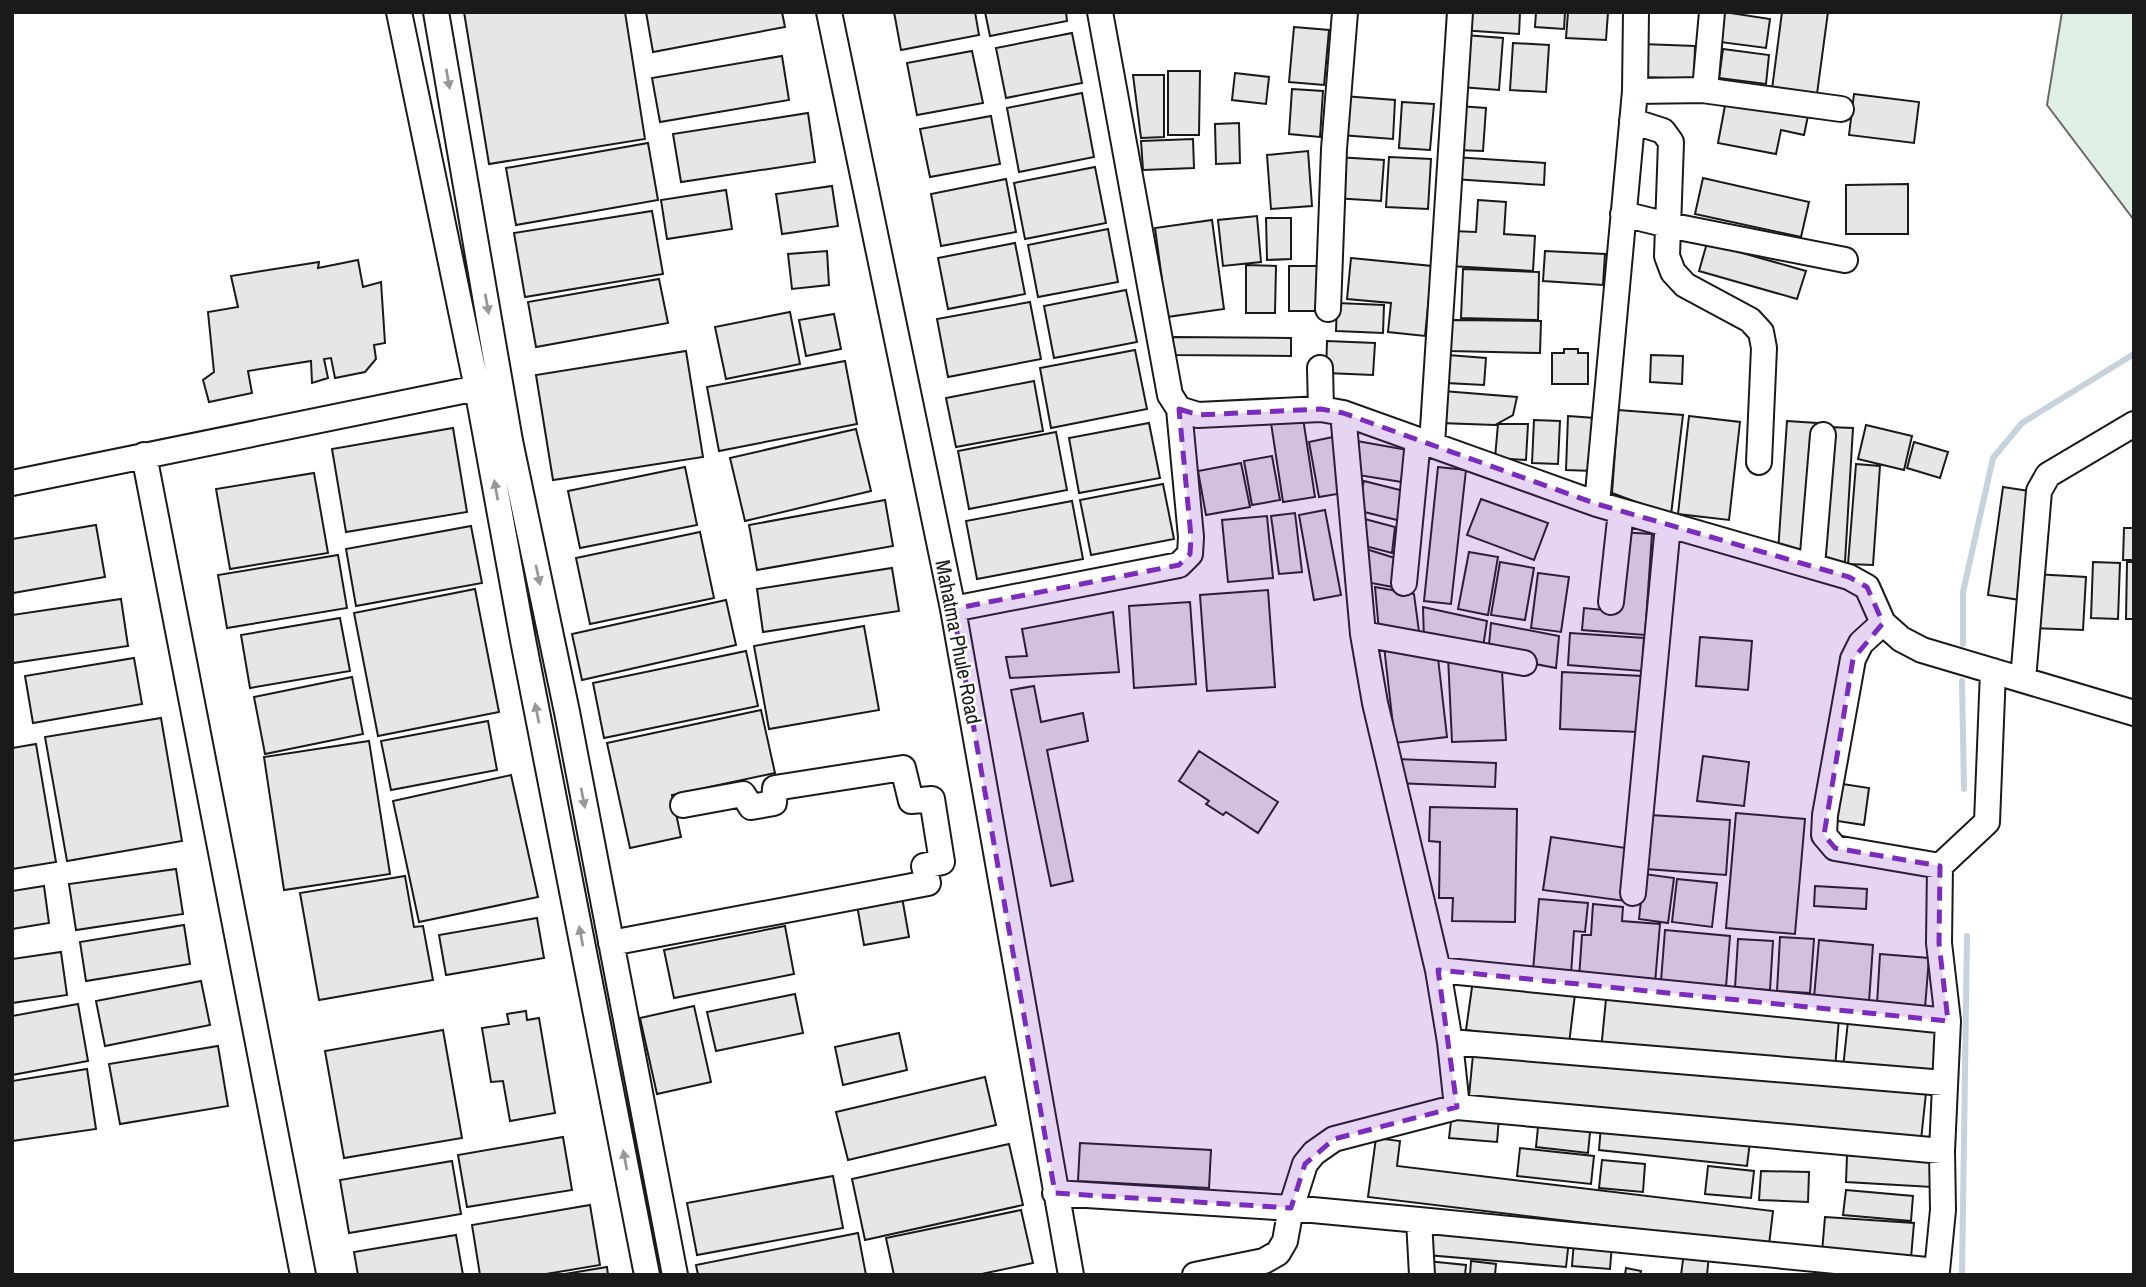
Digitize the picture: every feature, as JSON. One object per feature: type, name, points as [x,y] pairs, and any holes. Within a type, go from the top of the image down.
[{"type":"street","points":[[398,12],[477,388],[523,640],[647,1275]]},
{"type":"street","points":[[436,12],[510,441],[675,1275]]},
{"type":"street","name":"Mahatma Phule Road","points":[[829,12],[953,609],[1071,1275]]},
{"type":"street","points":[[953,609],[1179,565],[1190,554],[1191,537],[1179,409],[1170,395],[1100,12]]},
{"type":"street","points":[[1328,309],[1334,149],[1345,12]]},
{"type":"street","points":[[1404,583],[1425,442],[1460,12]]},
{"type":"street","points":[[1597,504],[1635,91],[1636,12]]},
{"type":"street","points":[[1702,90],[1705,90],[1712,12]]},
{"type":"street","points":[[1635,91],[1702,90],[1841,109]]},
{"type":"street","points":[[1632,121],[1663,131],[1671,142],[1667,257],[1673,272],[1685,285],[1751,320],[1761,332],[1764,348],[1759,462]]},
{"type":"street","points":[[1623,214],[1845,260]]},
{"type":"street","points":[[1320,368],[1332,411],[1375,704],[1438,970],[1457,1107]]},
{"type":"street","points":[[12,483],[477,388]]},
{"type":"street","points":[[1179,409],[1198,415],[1332,411],[1597,504],[1849,577],[1867,587],[1883,623],[1901,639],[1922,650],[2134,713]]},
{"type":"street","points":[[2023,680],[2039,491],[2048,475],[2134,424]]},
{"type":"street","points":[[1812,566],[1823,435]]},
{"type":"street","points":[[144,455],[303,1275]]},
{"type":"street","points":[[1611,602],[1621,511]]},
{"type":"street","points":[[1633,893],[1668,525]]},
{"type":"street","points":[[1883,623],[1861,643],[1853,659],[1825,815],[1824,835],[1835,848],[1940,866]]},
{"type":"street","points":[[1363,634],[1524,663]]},
{"type":"street","points":[[1055,1193],[1291,1208],[1936,1273],[1943,1210],[1942,1151],[1948,1021],[1939,943],[1940,866],[1987,822],[1993,671]]},
{"type":"street","points":[[611,943],[928,883],[924,866],[942,862],[932,799],[911,801],[903,768],[775,788],[774,803],[751,807],[743,794],[683,805]]},
{"type":"street","points":[[1438,970],[1948,1021]]},
{"type":"street","points":[[1450,1042],[1944,1083]]},
{"type":"street","points":[[1195,1275],[1264,1261],[1278,1253],[1285,1241],[1291,1208],[1305,1164],[1314,1153],[1334,1139],[1457,1107],[1942,1151]]},
{"type":"street","points":[[631,1193],[658,1188]]},
{"type":"street","points":[[1419,1220],[1422,1275]]},
{"type":"highlighted area","points":[[1179,409],[1198,415],[1321,409],[1343,413],[1597,504],[1849,577],[1867,587],[1883,623],[1853,659],[1824,835],[1835,848],[1940,866],[1939,943],[1948,1021],[1438,970],[1457,1107],[1334,1139],[1305,1164],[1291,1208],[1055,1193],[953,609],[1179,565],[1190,554],[1191,537]]},
{"type":"green space","points":[[2062,12],[2134,12],[2134,220],[2047,105]]},
{"type":"building","points":[[464,12],[625,12],[645,139],[489,164]]},
{"type":"building","points":[[646,12],[782,12],[785,27],[653,52]]},
{"type":"building","points":[[894,12],[975,12],[979,35],[901,50]]},
{"type":"building","points":[[985,12],[1066,12],[1067,21],[990,36]]},
{"type":"building","points":[[1462,12],[1520,12],[1519,34],[1460,30]]},
{"type":"building","points":[[1536,12],[1565,12],[1564,29],[1535,27]]},
{"type":"building","points":[[1568,12],[1608,12],[1606,40],[1566,38]]},
{"type":"building","points":[[1724,12],[1770,19],[1766,48],[1720,42]]},
{"type":"building","points":[[1782,12],[1828,12],[1817,94],[1772,89]]},
{"type":"building","points":[[1294,27],[1329,30],[1324,85],[1289,82]]},
{"type":"building","points":[[1072,33],[1082,83],[1006,98],[996,48]]},
{"type":"building","points":[[1465,35],[1503,38],[1499,90],[1461,87]]},
{"type":"building","points":[[1513,43],[1549,45],[1546,92],[1510,90]]},
{"type":"building","points":[[1642,44],[1695,46],[1694,79],[1641,77]]},
{"type":"building","points":[[1723,49],[1769,55],[1766,84],[1719,78]]},
{"type":"building","points":[[972,51],[983,103],[917,115],[907,63]]},
{"type":"building","points":[[782,56],[789,100],[660,122],[652,78]]},
{"type":"building","points":[[1168,71],[1200,71],[1199,135],[1168,135]]},
{"type":"building","points":[[1235,73],[1269,77],[1266,104],[1232,100]]},
{"type":"building","points":[[1133,75],[1164,75],[1164,137],[1141,138]]},
{"type":"building","points":[[1292,89],[1323,91],[1320,137],[1289,134]]},
{"type":"building","points":[[1082,93],[1094,157],[1019,172],[1007,108]]},
{"type":"building","points":[[1854,94],[1919,102],[1914,143],[1849,135]]},
{"type":"building","points":[[1727,95],[1809,111],[1804,135],[1781,130],[1776,154],[1718,143]]},
{"type":"building","points":[[1343,96],[1395,100],[1393,139],[1341,135]]},
{"type":"building","points":[[1402,102],[1434,104],[1430,150],[1399,148]]},
{"type":"building","points":[[1458,106],[1486,108],[1483,151],[1455,150]]},
{"type":"building","points":[[808,113],[815,162],[681,182],[673,134]]},
{"type":"building","points":[[991,116],[1000,164],[930,177],[920,129]]},
{"type":"building","points":[[1239,123],[1240,163],[1216,164],[1215,124]]},
{"type":"building","points":[[1193,139],[1194,168],[1143,170],[1141,141]]},
{"type":"building","points":[[648,143],[658,200],[516,225],[506,168]]},
{"type":"building","points":[[1308,151],[1312,206],[1271,209],[1267,155]]},
{"type":"building","points":[[1337,157],[1384,160],[1381,201],[1334,198]]},
{"type":"building","points":[[1389,157],[1431,159],[1428,209],[1386,207]]},
{"type":"building","points":[[1454,157],[1545,163],[1544,185],[1453,179]]},
{"type":"building","points":[[1095,167],[1106,223],[1025,239],[1014,183]]},
{"type":"building","points":[[1703,178],[1809,202],[1801,237],[1695,214]]},
{"type":"building","points":[[1006,179],[1016,232],[941,246],[931,194]]},
{"type":"building","points":[[1908,184],[1908,234],[1846,234],[1846,185]]},
{"type":"building","points":[[832,186],[838,226],[782,234],[776,194]]},
{"type":"building","points":[[726,190],[732,229],[667,239],[661,200]]},
{"type":"building","points":[[1478,200],[1506,202],[1504,234],[1535,236],[1533,271],[1450,266],[1453,231],[1476,232]]},
{"type":"building","points":[[652,211],[663,274],[525,297],[514,233]]},
{"type":"building","points":[[1257,216],[1261,262],[1223,266],[1218,220]]},
{"type":"building","points":[[1266,218],[1291,218],[1291,259],[1267,260]]},
{"type":"building","points":[[1212,220],[1224,309],[1167,317],[1155,228]]},
{"type":"building","points":[[1108,229],[1118,282],[1038,297],[1028,245]]},
{"type":"building","points":[[1015,243],[1025,294],[948,309],[938,258]]},
{"type":"building","points":[[1707,243],[1806,271],[1797,299],[1699,271]]},
{"type":"building","points":[[827,251],[829,285],[792,289],[788,254]]},
{"type":"building","points":[[1545,251],[1605,254],[1603,285],[1543,281]]},
{"type":"building","points":[[1351,258],[1432,266],[1425,336],[1388,332],[1391,303],[1347,299]]},
{"type":"building","points":[[358,260],[363,287],[381,282],[385,343],[374,345],[376,359],[365,372],[335,378],[331,358],[324,359],[328,378],[312,383],[311,361],[248,371],[252,393],[209,402],[203,380],[214,372],[208,312],[238,307],[231,276],[319,262],[318,268]]},
{"type":"building","points":[[1246,265],[1276,266],[1275,313],[1246,313]]},
{"type":"building","points":[[1289,266],[1317,266],[1318,311],[1289,311]]},
{"type":"building","points":[[1463,269],[1539,272],[1538,320],[1461,318]]},
{"type":"building","points":[[659,279],[668,323],[536,347],[528,302]]},
{"type":"building","points":[[1126,290],[1137,342],[1054,358],[1044,306]]},
{"type":"building","points":[[1030,302],[1041,359],[948,377],[937,319]]},
{"type":"building","points":[[1337,303],[1384,305],[1383,333],[1336,331]]},
{"type":"building","points":[[790,312],[800,364],[726,379],[715,327]]},
{"type":"building","points":[[834,314],[841,349],[806,356],[799,320]]},
{"type":"building","points":[[1450,320],[1541,321],[1540,353],[1449,351]]},
{"type":"building","points":[[1173,337],[1291,338],[1291,356],[1173,355]]},
{"type":"building","points":[[1327,341],[1375,343],[1373,375],[1326,373]]},
{"type":"building","points":[[1564,349],[1578,349],[1578,353],[1588,353],[1588,384],[1552,384],[1552,353],[1564,353]]},
{"type":"building","points":[[1135,350],[1147,409],[1051,428],[1040,368]]},
{"type":"building","points":[[686,351],[703,457],[553,480],[536,375]]},
{"type":"building","points":[[1448,355],[1486,358],[1484,385],[1446,383]]},
{"type":"building","points":[[1651,355],[1683,356],[1682,384],[1650,382]]},
{"type":"building","points":[[845,361],[857,424],[719,451],[707,387]]},
{"type":"building","points":[[1034,381],[1043,431],[956,447],[946,398]]},
{"type":"building","points":[[1443,391],[1517,397],[1513,415],[1495,425],[1440,423]]},
{"type":"building","points":[[1618,410],[1683,415],[1671,515],[1612,493]]},
{"type":"building","points":[[1568,416],[1595,418],[1593,471],[1566,470]]},
{"type":"building","points":[[1689,416],[1740,422],[1729,520],[1678,514]]},
{"type":"building","points":[[1303,418],[1315,497],[1283,502],[1271,423]]},
{"type":"building","points":[[1534,420],[1560,421],[1558,464],[1532,463]]},
{"type":"building","points":[[1787,421],[1817,423],[1808,553],[1778,552]]},
{"type":"building","points":[[1149,423],[1160,478],[1079,493],[1069,438]]},
{"type":"building","points":[[1498,424],[1528,424],[1526,460],[1495,458]]},
{"type":"building","points":[[1866,425],[1912,436],[1904,470],[1858,459]]},
{"type":"building","points":[[1828,427],[1853,428],[1845,562],[1820,561]]},
{"type":"building","points":[[453,428],[467,512],[346,532],[332,449]]},
{"type":"building","points":[[856,429],[871,491],[745,521],[730,458]]},
{"type":"building","points":[[1056,432],[1067,490],[969,509],[958,451]]},
{"type":"building","points":[[1333,437],[1343,493],[1319,497],[1309,442]]},
{"type":"building","points":[[1357,441],[1413,451],[1408,483],[1352,474]]},
{"type":"building","points":[[1914,442],[1948,452],[1940,478],[1907,468]]},
{"type":"building","points":[[1272,456],[1280,500],[1252,505],[1244,461]]},
{"type":"building","points":[[1241,463],[1250,507],[1206,515],[1198,471]]},
{"type":"building","points":[[1856,464],[1880,466],[1873,565],[1848,564]]},
{"type":"building","points":[[685,467],[697,525],[580,548],[568,491]]},
{"type":"building","points":[[1438,467],[1466,470],[1451,604],[1424,601]]},
{"type":"building","points":[[314,473],[328,553],[230,569],[216,489]]},
{"type":"building","points":[[1364,481],[1408,492],[1401,521],[1356,510]]},
{"type":"building","points":[[1163,484],[1174,539],[1091,555],[1080,500]]},
{"type":"building","points":[[2003,487],[2035,492],[2020,600],[1988,595]]},
{"type":"building","points":[[1481,499],[1548,523],[1534,560],[1467,535]]},
{"type":"building","points":[[885,500],[893,546],[757,570],[749,525]]},
{"type":"building","points":[[1072,501],[1083,559],[977,579],[966,521]]},
{"type":"building","points":[[1325,510],[1341,595],[1314,600],[1299,515]]},
{"type":"building","points":[[1295,513],[1302,572],[1279,574],[1271,516]]},
{"type":"building","points":[[1267,516],[1273,578],[1228,582],[1222,520]]},
{"type":"building","points":[[1361,518],[1395,527],[1392,553],[1365,546]]},
{"type":"building","points":[[96,525],[105,577],[13,593],[12,539]]},
{"type":"building","points":[[471,526],[482,583],[356,606],[346,549]]},
{"type":"building","points":[[2124,528],[2134,528],[2134,560],[2123,560]]},
{"type":"building","points":[[700,532],[714,598],[590,624],[576,558]]},
{"type":"building","points":[[1619,532],[1652,534],[1645,635],[1582,630],[1584,608],[1613,611]]},
{"type":"building","points":[[1366,549],[1398,559],[1393,587],[1371,583]]},
{"type":"building","points":[[1469,552],[1498,557],[1488,615],[1458,609]]},
{"type":"building","points":[[338,555],[347,608],[227,628],[218,575]]},
{"type":"building","points":[[1500,562],[1534,568],[1525,620],[1491,615]]},
{"type":"building","points":[[2093,562],[2120,563],[2118,619],[2091,618]]},
{"type":"building","points":[[2127,562],[2134,562],[2134,619],[2126,619]]},
{"type":"building","points":[[892,568],[899,611],[763,632],[757,589]]},
{"type":"building","points":[[1538,573],[1569,577],[1561,632],[1531,628]]},
{"type":"building","points":[[2034,574],[2086,577],[2083,630],[2031,628]]},
{"type":"building","points":[[1375,587],[1414,594],[1420,639],[1379,631]]},
{"type":"building","points":[[475,589],[499,712],[378,736],[354,613]]},
{"type":"building","points":[[1268,590],[1275,687],[1207,691],[1200,595]]},
{"type":"building","points":[[121,599],[128,646],[13,663],[12,615]]},
{"type":"building","points":[[726,600],[736,645],[582,680],[572,634]]},
{"type":"building","points":[[1190,602],[1196,684],[1134,688],[1129,606]]},
{"type":"building","points":[[1423,607],[1487,621],[1482,654],[1424,641]]},
{"type":"building","points":[[1113,612],[1119,672],[1010,678],[1006,657],[1027,656],[1022,629]]},
{"type":"building","points":[[340,618],[350,671],[250,688],[241,635]]},
{"type":"building","points":[[1491,623],[1559,636],[1556,668],[1488,655]]},
{"type":"building","points":[[864,626],[879,710],[769,729],[754,646]]},
{"type":"building","points":[[1570,633],[1644,638],[1642,671],[1568,665]]},
{"type":"building","points":[[1700,637],[1752,641],[1748,690],[1696,686]]},
{"type":"building","points":[[1384,646],[1438,658],[1447,737],[1395,743]]},
{"type":"building","points":[[746,651],[758,706],[604,738],[593,683]]},
{"type":"building","points":[[1448,656],[1502,671],[1506,740],[1452,742]]},
{"type":"building","points":[[134,658],[142,704],[33,723],[25,676]]},
{"type":"building","points":[[1562,672],[1642,676],[1639,732],[1560,729]]},
{"type":"building","points":[[352,677],[363,734],[265,754],[254,697]]},
{"type":"building","points":[[1034,686],[1041,722],[1083,713],[1088,741],[1047,750],[1073,881],[1051,886],[1011,690]]},
{"type":"building","points":[[761,710],[775,773],[672,795],[681,837],[630,848],[607,743]]},
{"type":"building","points":[[161,718],[182,841],[67,861],[45,737]]},
{"type":"building","points":[[488,721],[497,770],[391,790],[381,741]]},
{"type":"building","points":[[369,741],[390,874],[284,890],[264,757]]},
{"type":"building","points":[[36,744],[56,862],[12,869],[12,748]]},
{"type":"building","points":[[1199,751],[1278,802],[1258,833],[1226,812],[1223,815],[1206,804],[1209,801],[1179,781]]},
{"type":"building","points":[[1703,756],[1749,762],[1744,806],[1697,801]]},
{"type":"building","points":[[1396,759],[1496,763],[1495,787],[1395,783]]},
{"type":"building","points":[[511,775],[538,897],[419,922],[393,801]]},
{"type":"building","points":[[1836,783],[1869,788],[1864,825],[1831,820]]},
{"type":"building","points":[[1430,807],[1517,809],[1515,922],[1452,921],[1453,898],[1439,898],[1440,842],[1429,841]]},
{"type":"building","points":[[1736,813],[1805,819],[1795,934],[1726,928]]},
{"type":"building","points":[[1650,815],[1730,820],[1726,875],[1646,869]]},
{"type":"building","points":[[1551,837],[1633,849],[1625,901],[1543,890]]},
{"type":"building","points":[[176,869],[183,914],[76,930],[69,884]]},
{"type":"building","points":[[1644,874],[1674,878],[1668,923],[1639,919]]},
{"type":"building","points":[[405,876],[414,927],[423,926],[433,980],[319,1000],[300,893]]},
{"type":"building","points":[[1677,879],[1717,883],[1712,927],[1672,922]]},
{"type":"building","points":[[44,886],[49,923],[12,929],[12,891]]},
{"type":"building","points":[[1815,886],[1867,889],[1866,909],[1814,906]]},
{"type":"building","points":[[902,897],[909,937],[864,945],[857,905]]},
{"type":"building","points":[[1539,899],[1588,903],[1585,932],[1574,931],[1571,974],[1533,971]]},
{"type":"building","points":[[1593,904],[1623,907],[1622,921],[1660,924],[1655,983],[1579,978],[1582,935],[1591,935]]},
{"type":"building","points":[[537,918],[544,958],[446,975],[439,935]]},
{"type":"building","points":[[184,925],[190,964],[86,981],[80,942]]},
{"type":"building","points":[[785,926],[794,974],[674,998],[664,950]]},
{"type":"building","points":[[1665,930],[1730,936],[1726,987],[1661,981]]},
{"type":"building","points":[[1780,937],[1814,939],[1810,993],[1777,991]]},
{"type":"building","points":[[1738,939],[1773,941],[1770,990],[1735,988]]},
{"type":"building","points":[[1819,940],[1873,945],[1869,1002],[1814,998]]},
{"type":"building","points":[[61,952],[67,995],[12,1003],[12,959]]},
{"type":"building","points":[[1880,954],[1929,958],[1925,1008],[1877,1004]]},
{"type":"building","points":[[1473,980],[1575,994],[1569,1044],[1466,1030]]},
{"type":"building","points":[[201,981],[210,1025],[105,1046],[96,1001]]},
{"type":"building","points":[[795,994],[803,1033],[716,1051],[707,1012]]},
{"type":"building","points":[[1606,999],[1839,1018],[1835,1069],[1601,1050]]},
{"type":"building","points":[[78,1004],[88,1061],[12,1075],[12,1016]]},
{"type":"building","points":[[694,1006],[711,1082],[657,1094],[640,1018]]},
{"type":"building","points":[[526,1011],[527,1020],[539,1018],[555,1113],[510,1121],[503,1081],[491,1082],[482,1028],[509,1024],[507,1014]]},
{"type":"building","points":[[1848,1021],[1940,1029],[1936,1077],[1843,1068]]},
{"type":"building","points":[[443,1030],[462,1138],[344,1158],[325,1051]]},
{"type":"building","points":[[899,1033],[907,1070],[843,1085],[835,1047]]},
{"type":"building","points":[[1474,1044],[1926,1093],[1921,1140],[1469,1096]]},
{"type":"building","points":[[218,1046],[228,1106],[120,1124],[109,1064]]},
{"type":"building","points":[[87,1069],[96,1129],[12,1141],[12,1081]]},
{"type":"building","points":[[985,1077],[996,1125],[848,1160],[836,1112]]},
{"type":"building","points":[[1452,1113],[1499,1118],[1497,1142],[1449,1138]]},
{"type":"building","points":[[1539,1117],[1591,1122],[1588,1153],[1536,1147]]},
{"type":"building","points":[[1601,1125],[1750,1141],[1747,1166],[1599,1150]]},
{"type":"building","points":[[563,1137],[572,1190],[467,1207],[458,1155]]},
{"type":"building","points":[[1376,1138],[1400,1141],[1397,1166],[1773,1211],[1769,1245],[1368,1197]]},
{"type":"building","points":[[1080,1143],[1211,1150],[1209,1188],[1078,1181]]},
{"type":"building","points":[[1009,1144],[1023,1205],[865,1240],[852,1179]]},
{"type":"building","points":[[1520,1148],[1594,1156],[1591,1184],[1517,1176]]},
{"type":"building","points":[[1847,1155],[1934,1160],[1932,1187],[1846,1182]]},
{"type":"building","points":[[1602,1160],[1645,1164],[1643,1192],[1599,1188]]},
{"type":"building","points":[[452,1161],[461,1214],[349,1233],[340,1180]]},
{"type":"building","points":[[1708,1166],[1754,1171],[1751,1198],[1705,1194]]},
{"type":"building","points":[[1761,1171],[1809,1172],[1808,1202],[1759,1200]]},
{"type":"building","points":[[833,1176],[843,1228],[697,1255],[687,1203]]},
{"type":"building","points":[[1846,1190],[1913,1196],[1911,1221],[1843,1215]]},
{"type":"building","points":[[590,1205],[600,1265],[540,1275],[480,1275],[472,1225]]},
{"type":"building","points":[[1021,1210],[1033,1263],[977,1275],[894,1275],[886,1238]]},
{"type":"building","points":[[1825,1217],[1914,1223],[1911,1258],[1822,1252]]},
{"type":"building","points":[[1429,1228],[1569,1240],[1566,1267],[1427,1255]]},
{"type":"building","points":[[858,1233],[866,1275],[698,1275],[696,1265]]},
{"type":"building","points":[[456,1235],[463,1275],[358,1275],[354,1252]]},
{"type":"building","points":[[1574,1241],[1612,1244],[1610,1269],[1572,1266]]},
{"type":"building","points":[[1684,1252],[1709,1255],[1707,1275],[1681,1275]]},
{"type":"building","points":[[1427,1261],[1466,1265],[1465,1275],[1425,1275]]},
{"type":"building","points":[[1471,1261],[1496,1264],[1495,1275],[1470,1275]]},
{"type":"building","points":[[607,1267],[608,1275],[559,1275]]},
{"type":"building","points":[[1626,1268],[1641,1271],[1640,1275],[1625,1275]]},
{"type":"waterway","points":[[1963,644],[1963,592],[1993,458],[2022,423],[2134,354]]},
{"type":"waterway","points":[[1962,681],[1964,789]]},
{"type":"waterway","points":[[1962,1275],[1967,936]]}]
